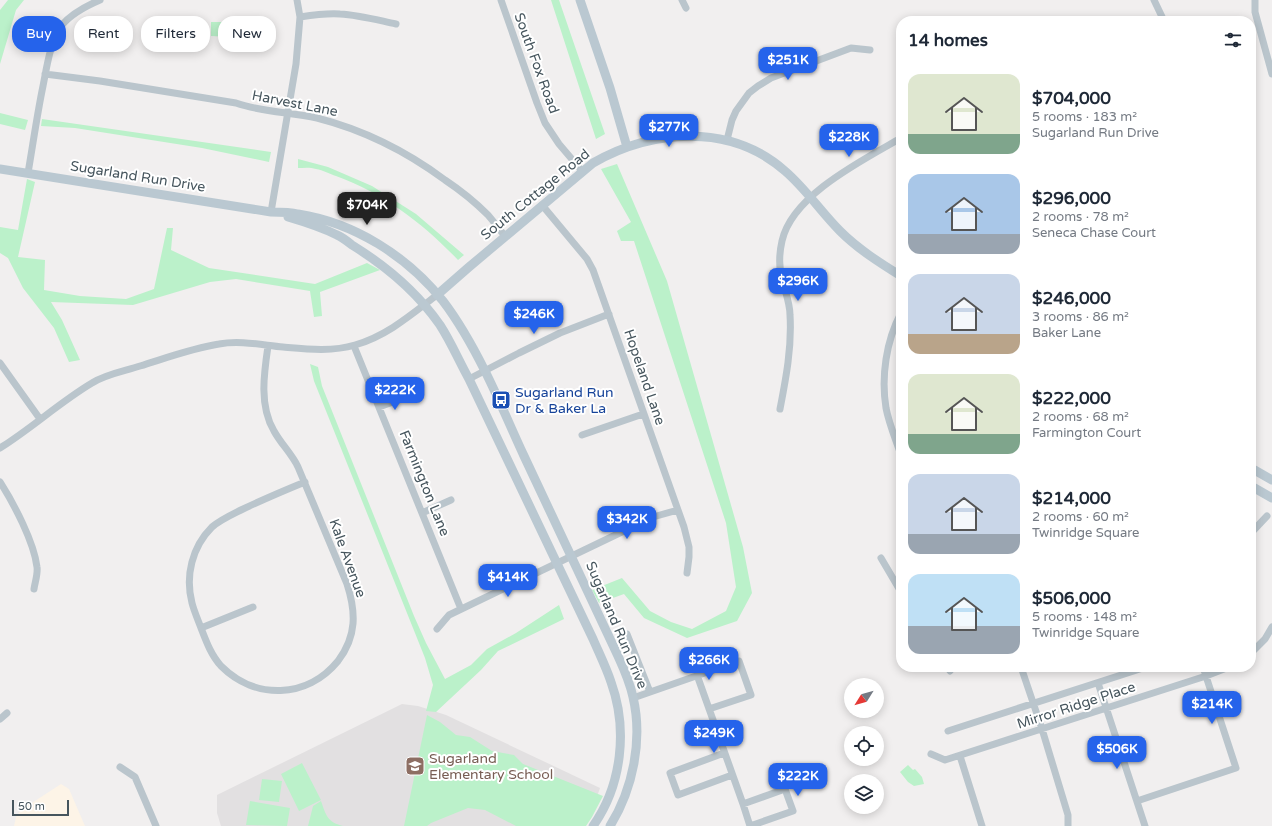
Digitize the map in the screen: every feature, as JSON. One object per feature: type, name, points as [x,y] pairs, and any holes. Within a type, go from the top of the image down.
[{"type":"street","points":[[28,173],[45,74],[51,50],[61,26],[74,13],[100,0]]},
{"type":"street","points":[[271,212],[296,64],[300,17],[297,0]]},
{"type":"street","name":"South Fox Road","points":[[501,0],[545,122],[559,144],[582,171]]},
{"type":"street","points":[[580,0],[614,100],[627,147]]},
{"type":"street","points":[[682,0],[686,8]]},
{"type":"street","points":[[1154,0],[1162,16]]},
{"type":"street","points":[[1255,0],[1255,12],[1272,74]]},
{"type":"street","points":[[300,17],[324,14],[353,15],[396,24]]},
{"type":"street","points":[[727,140],[736,111],[749,93],[758,86],[771,78],[851,48],[870,50]]},
{"type":"street","name":"Harvest Lane","points":[[45,74],[100,81],[288,112],[347,127],[376,138],[394,147],[434,171],[488,215],[505,236]]},
{"type":"street","name":"South Cottage Road","points":[[437,295],[593,163],[607,155],[627,147],[676,136],[700,136],[727,140],[759,152],[784,170],[840,231],[870,256],[896,273]]},
{"type":"street","points":[[780,409],[788,364],[790,335],[790,314],[787,295],[781,276],[781,249],[785,232],[790,222],[810,197],[845,172],[896,141]]},
{"type":"street","name":"Sugarland Run Drive","points":[[0,169],[271,212],[297,213],[316,217],[364,236],[385,248],[401,259],[422,278],[457,321],[485,371],[513,434],[618,656],[634,698],[636,733],[634,758],[629,783],[624,798],[610,826]]},
{"type":"street","name":"Hopeland Lane","points":[[542,205],[587,259],[593,270],[678,510],[689,547],[687,574]]},
{"type":"street","name":"Sugarland Run Drive","points":[[271,212],[312,224],[338,235],[363,251],[388,270],[413,293],[424,305],[447,337],[469,379],[558,564],[611,682],[618,705],[620,716],[620,742],[617,772],[610,795],[593,826]]},
{"type":"street","points":[[0,448],[93,382],[110,375],[172,356],[219,344],[240,342],[268,346],[314,349],[354,346],[392,328],[437,295]]},
{"type":"street","points":[[469,379],[560,333],[609,314]]},
{"type":"street","points":[[896,325],[891,337],[886,359],[885,383],[886,409],[896,442]]},
{"type":"street","name":"Kale Avenue","points":[[268,346],[264,393],[269,423],[293,457],[305,482],[335,554],[351,597],[353,609],[353,629],[348,645],[342,656],[326,674],[310,684],[281,691],[271,691],[258,688],[238,679],[220,665],[209,648],[192,604],[189,575],[192,559],[201,541],[212,527],[227,517],[305,482]]},
{"type":"street","name":"Farmington Lane","points":[[354,346],[462,609]]},
{"type":"street","points":[[0,363],[40,419]]},
{"type":"street","points":[[379,407],[404,398]]},
{"type":"street","points":[[582,436],[643,414]]},
{"type":"street","points":[[1256,471],[1272,480]]},
{"type":"street","points":[[0,482],[20,518],[32,546],[37,568],[34,589]]},
{"type":"street","points":[[1256,489],[1272,498]]},
{"type":"street","points":[[422,513],[451,500]]},
{"type":"street","points":[[437,629],[449,615],[558,564],[653,517],[678,510]]},
{"type":"street","points":[[1256,528],[1267,516]]},
{"type":"street","points":[[881,558],[896,584]]},
{"type":"street","points":[[201,628],[253,607]]},
{"type":"street","points":[[1256,648],[1265,639],[1272,627]]},
{"type":"street","points":[[627,634],[650,692]]},
{"type":"street","points":[[634,698],[739,661],[751,695],[708,709]]},
{"type":"street","points":[[1023,672],[1042,729],[1068,815],[1068,826]]},
{"type":"street","points":[[948,731],[1131,672]]},
{"type":"street","points":[[1137,801],[1236,768],[1205,672]]},
{"type":"street","name":"Mirror Ridge Place","points":[[931,754],[945,760],[960,756],[1216,672]]},
{"type":"street","points":[[697,676],[750,826],[793,811],[785,789],[743,804]]},
{"type":"street","points":[[1098,683],[1145,826]]},
{"type":"street","points":[[0,719],[7,713]]},
{"type":"street","points":[[724,754],[670,773],[678,795],[732,775]]},
{"type":"street","points":[[960,756],[982,826]]},
{"type":"street","points":[[120,766],[135,777],[156,826]]},
{"type":"shaded area","name":"Sugarland Elementary School","points":[[402,704],[418,706],[446,715],[600,788],[594,805],[582,826],[221,826],[217,813],[217,795]]},
{"type":"shaded area","points":[[61,784],[69,789],[85,826],[14,826],[16,817],[21,810]]},
{"type":"green space","points":[[8,0],[24,0],[16,10],[14,16],[12,16],[12,24],[0,64],[0,10]]},
{"type":"green space","points":[[551,0],[559,0],[605,134],[596,139]]},
{"type":"green space","points":[[211,22],[218,22],[218,36],[211,36]]},
{"type":"green space","points":[[0,113],[28,120],[25,130],[0,124]]},
{"type":"green space","points":[[42,119],[271,152],[269,162],[202,148],[75,128],[41,126]]},
{"type":"green space","points":[[298,159],[328,167],[372,186],[416,214],[464,255],[458,260],[417,222],[370,191],[324,171],[311,168],[298,168]]},
{"type":"green space","points":[[617,164],[667,281],[743,547],[752,593],[737,621],[687,638],[644,618],[624,594],[599,603],[592,590],[622,578],[650,611],[671,622],[692,629],[726,611],[736,587],[726,523],[634,241],[621,241],[617,231],[631,222],[601,169]]},
{"type":"green space","points":[[27,179],[35,182],[18,257],[45,260],[44,290],[80,296],[126,299],[154,289],[167,228],[173,228],[171,250],[209,268],[315,284],[367,263],[380,270],[320,292],[322,316],[314,317],[310,291],[236,279],[210,282],[133,305],[51,302],[62,320],[80,360],[69,362],[54,328],[23,288],[8,258],[0,253],[0,227],[18,230]]},
{"type":"green space","points":[[310,364],[318,367],[322,386],[414,616],[445,679],[471,665],[487,649],[516,633],[559,605],[564,619],[498,651],[481,670],[436,712],[426,711],[433,685],[425,658],[314,381]]},
{"type":"green space","points":[[427,715],[440,722],[456,735],[470,737],[492,751],[514,755],[523,764],[603,796],[592,817],[586,826],[516,826],[485,810],[468,808],[427,826],[404,826]]},
{"type":"green space","points":[[302,763],[321,800],[299,811],[281,774]]},
{"type":"green space","points":[[908,765],[913,770],[915,769],[922,777],[924,784],[914,786],[908,782],[900,772]]},
{"type":"green space","points":[[262,779],[282,781],[279,802],[259,800]]},
{"type":"green space","points":[[250,801],[290,808],[287,826],[246,825]]},
{"type":"green space","points":[[321,801],[330,820],[343,826],[308,826],[313,806]]},
{"type":"place","name":"Sugarland Run Dr & Baker La","points":[[501,400]]},
{"type":"place","name":"Sugarland Elementary School","points":[[415,766]]}]
